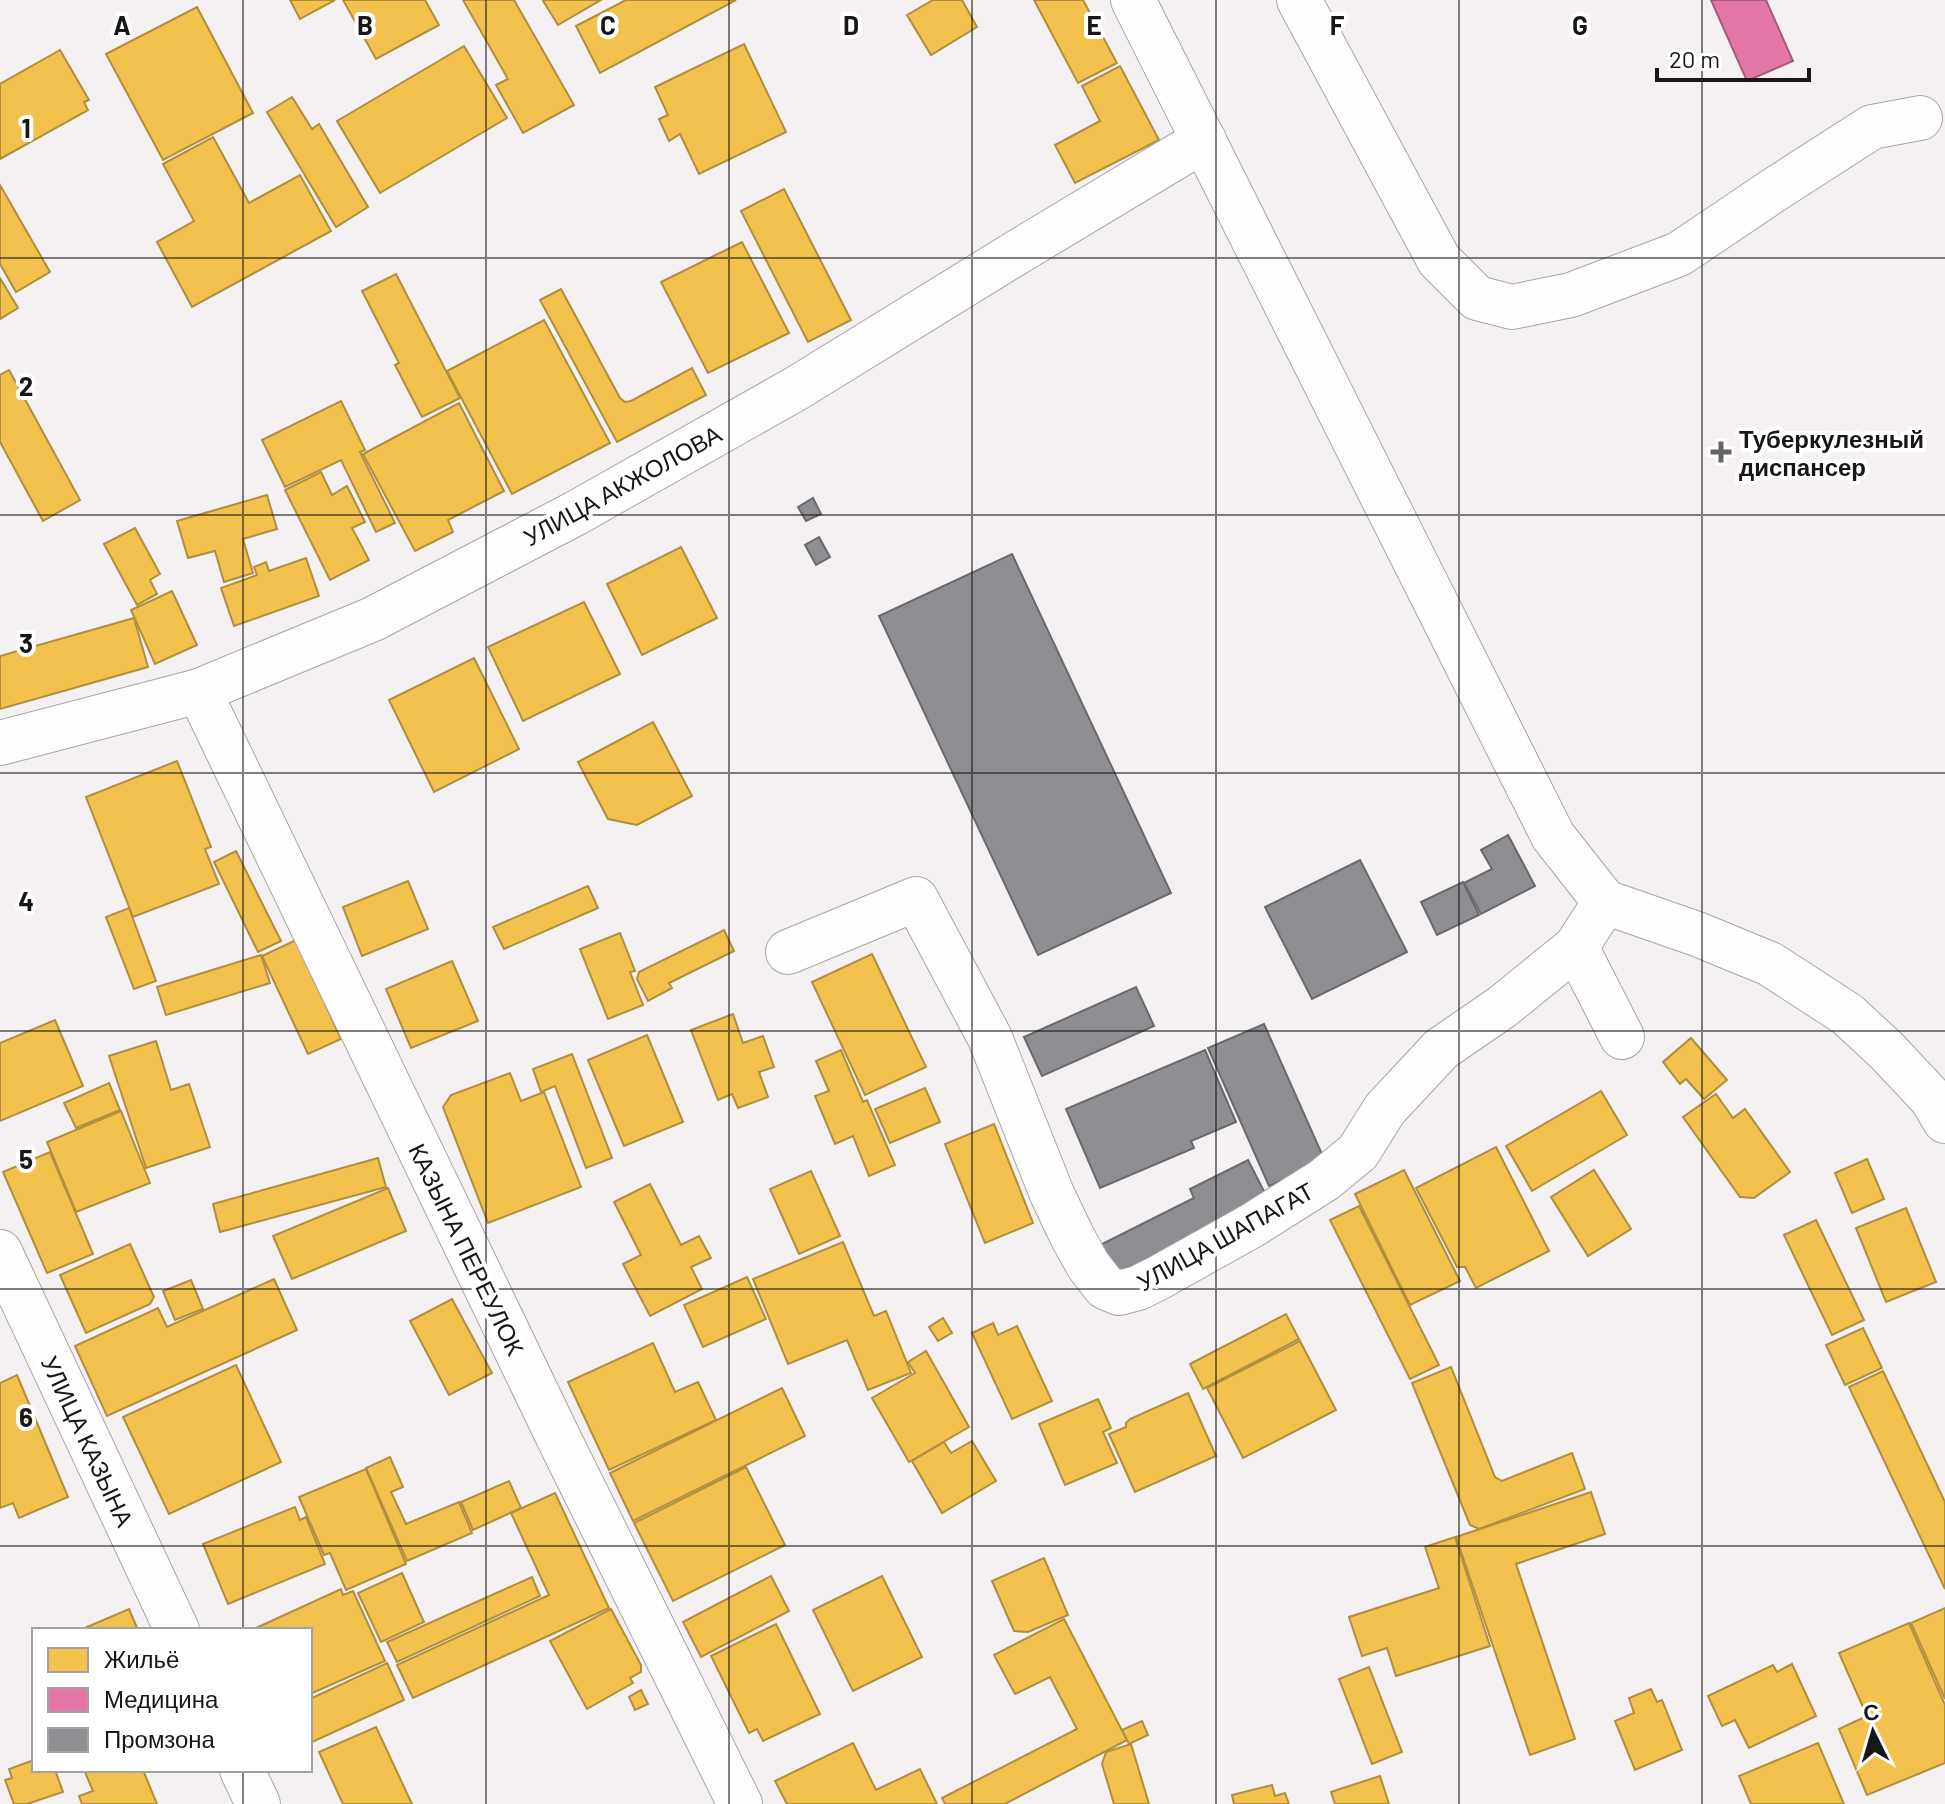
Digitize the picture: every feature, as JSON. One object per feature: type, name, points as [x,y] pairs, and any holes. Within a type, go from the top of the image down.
[{"type":"street","points":[[1133,0],[1553,836],[1605,902],[1697,934],[1770,964],[1847,1014],[1932,1099],[1945,1121]]},
{"type":"street","points":[[1299,0],[1439,260],[1477,298],[1512,307],[1571,295],[1679,254],[1872,127],[1920,118]]},
{"type":"street","name":"УЛИЦА АКЖОЛОВА","points":[[0,743],[199,691],[373,619],[576,513],[797,388],[1204,140]]},
{"type":"street","name":"КАЗЫНА ПЕРЕУЛОК","points":[[199,691],[568,1457],[740,1804]]},
{"type":"street","name":"УЛИЦА ШАПАГАТ","points":[[788,952],[916,899],[990,1038],[1052,1194],[1072,1236],[1105,1287],[1119,1293],[1158,1278],[1251,1226],[1324,1180],[1358,1152],[1385,1109],[1441,1049],[1502,1007],[1576,947],[1605,902]]},
{"type":"street","points":[[1576,947],[1622,1037]]},
{"type":"street","name":"УЛИЦА КАЗЫНА","points":[[0,1252],[176,1628]]},
{"type":"street","points":[[243,1772],[258,1804]]},
{"type":"building: Жильё","points":[[290,0],[335,0],[300,19]]},
{"type":"building: Жильё","points":[[343,0],[425,0],[439,25],[376,59]]},
{"type":"building: Жильё","points":[[463,0],[514,0],[574,105],[523,133],[496,85],[508,79]]},
{"type":"building: Жильё","points":[[545,0],[601,0],[558,25]]},
{"type":"building: Жильё","points":[[626,0],[736,0],[600,73],[576,26]]},
{"type":"building: Жильё","points":[[933,0],[962,0],[977,27],[931,55],[907,15]]},
{"type":"building: Жильё","points":[[1034,0],[1083,0],[1117,63],[1078,83]]},
{"type":"building: Жильё","points":[[197,7],[253,113],[163,160],[106,54]]},
{"type":"building: Жильё","points":[[744,44],[786,132],[699,174],[680,134],[669,141],[659,119],[668,115],[655,87]]},
{"type":"building: Жильё","points":[[464,46],[507,118],[380,193],[337,121]]},
{"type":"building: Жильё","points":[[60,50],[89,100],[84,102],[88,110],[0,159],[0,84]]},
{"type":"building: Жильё","points":[[1120,66],[1159,140],[1075,183],[1055,145],[1100,121],[1082,86]]},
{"type":"building: Жильё","points":[[292,97],[312,129],[319,124],[368,207],[336,227],[267,112]]},
{"type":"building: Жильё","points":[[213,137],[249,203],[300,175],[331,231],[192,307],[157,242],[194,221],[163,164]]},
{"type":"building: Жильё","points":[[0,185],[50,272],[16,292],[0,264]]},
{"type":"building: Жильё","points":[[784,189],[851,320],[808,342],[741,211]]},
{"type":"building: Жильё","points":[[742,242],[789,333],[708,373],[661,282]]},
{"type":"building: Жильё","points":[[396,274],[460,398],[422,417],[395,365],[399,363],[362,291]]},
{"type":"building: Жильё","points":[[0,278],[18,308],[0,319]]},
{"type":"building: Жильё","points":[[561,289],[625,402],[692,368],[706,395],[617,442],[540,300]]},
{"type":"building: Жильё","points":[[544,320],[610,443],[512,494],[447,371]]},
{"type":"building: Жильё","points":[[9,370],[80,500],[43,521],[0,442],[0,375]]},
{"type":"building: Жильё","points":[[341,401],[365,450],[360,452],[395,523],[376,532],[341,460],[285,487],[262,440]]},
{"type":"building: Жильё","points":[[459,403],[504,491],[448,520],[453,532],[415,551],[363,454]]},
{"type":"building: Жильё","points":[[321,472],[332,495],[347,486],[365,522],[352,528],[369,560],[330,580],[285,490]]},
{"type":"building: Жильё","points":[[267,495],[277,529],[243,539],[253,573],[224,582],[215,551],[188,558],[177,521]]},
{"type":"building: Жильё","points":[[135,528],[160,574],[150,580],[157,594],[137,605],[104,544]]},
{"type":"building: Жильё","points":[[681,547],[717,618],[642,655],[607,584]]},
{"type":"building: Жильё","points":[[306,558],[319,596],[234,626],[221,588],[257,575],[254,567],[266,562],[269,571]]},
{"type":"building: Жильё","points":[[172,591],[197,645],[155,664],[131,610]]},
{"type":"building: Жильё","points":[[584,602],[620,674],[523,721],[488,647]]},
{"type":"building: Жильё","points":[[134,618],[148,667],[0,709],[0,656]]},
{"type":"building: Жильё","points":[[474,658],[519,749],[434,792],[389,700]]},
{"type":"building: Жильё","points":[[653,722],[692,796],[637,825],[608,819],[578,762]]},
{"type":"building: Жильё","points":[[177,761],[211,847],[205,849],[219,884],[133,917],[86,797]]},
{"type":"building: Жильё","points":[[236,851],[281,941],[258,952],[214,862]]},
{"type":"building: Жильё","points":[[408,881],[428,929],[362,956],[343,907]]},
{"type":"building: Жильё","points":[[588,886],[598,908],[504,949],[493,927]]},
{"type":"building: Жильё","points":[[129,908],[156,981],[134,989],[106,917]]},
{"type":"building: Жильё","points":[[724,930],[734,951],[669,983],[672,988],[648,1001],[637,979],[639,972]]},
{"type":"building: Жильё","points":[[620,933],[635,971],[630,972],[643,1005],[608,1019],[580,949]]},
{"type":"building: Жильё","points":[[296,940],[341,1039],[308,1054],[262,956]]},
{"type":"building: Жильё","points":[[872,954],[926,1067],[865,1095],[812,982]]},
{"type":"building: Жильё","points":[[261,955],[270,983],[166,1015],[157,987]]},
{"type":"building: Жильё","points":[[452,961],[478,1021],[411,1048],[386,989]]},
{"type":"building: Жильё","points":[[733,1014],[743,1043],[763,1036],[774,1067],[759,1072],[768,1097],[738,1108],[732,1094],[718,1100],[691,1030]]},
{"type":"building: Жильё","points":[[55,1020],[83,1086],[0,1121],[0,1043]]},
{"type":"building: Жильё","points":[[647,1035],[683,1122],[624,1146],[588,1060]]},
{"type":"building: Жильё","points":[[1691,1038],[1727,1080],[1704,1099],[1686,1079],[1680,1084],[1663,1062]]},
{"type":"building: Жильё","points":[[156,1041],[171,1090],[189,1084],[210,1147],[146,1168],[109,1056]]},
{"type":"building: Жильё","points":[[841,1050],[895,1165],[869,1176],[853,1136],[835,1144],[815,1096],[829,1091],[816,1061]]},
{"type":"building: Жильё","points":[[572,1054],[612,1158],[586,1168],[555,1086],[541,1092],[533,1069]]},
{"type":"building: Жильё","points":[[510,1073],[521,1101],[544,1092],[581,1187],[488,1223],[443,1107],[451,1095]]},
{"type":"building: Жильё","points":[[109,1083],[120,1110],[76,1128],[64,1103]]},
{"type":"building: Жильё","points":[[925,1088],[940,1122],[890,1143],[875,1109]]},
{"type":"building: Жильё","points":[[1601,1091],[1627,1135],[1532,1191],[1506,1146]]},
{"type":"building: Жильё","points":[[1716,1094],[1733,1118],[1745,1109],[1790,1172],[1754,1198],[1740,1197],[1683,1117]]},
{"type":"building: Жильё","points":[[121,1111],[150,1183],[76,1212],[47,1142]]},
{"type":"building: Жильё","points":[[994,1124],[1033,1223],[985,1243],[945,1144]]},
{"type":"building: Жильё","points":[[1496,1147],[1549,1251],[1476,1288],[1465,1267],[1457,1267],[1416,1188]]},
{"type":"building: Жильё","points":[[50,1152],[93,1254],[47,1273],[3,1172]]},
{"type":"building: Жильё","points":[[378,1158],[386,1187],[220,1232],[213,1204]]},
{"type":"building: Жильё","points":[[1867,1159],[1884,1199],[1852,1213],[1835,1173]]},
{"type":"building: Жильё","points":[[1404,1170],[1460,1281],[1410,1305],[1355,1194]]},
{"type":"building: Жильё","points":[[1594,1170],[1631,1229],[1588,1256],[1551,1197]]},
{"type":"building: Жильё","points":[[811,1171],[840,1236],[799,1254],[770,1189]]},
{"type":"building: Жильё","points":[[650,1184],[681,1245],[699,1236],[711,1258],[691,1267],[702,1289],[650,1316],[623,1264],[641,1255],[614,1202]]},
{"type":"building: Жильё","points":[[388,1188],[406,1231],[292,1279],[273,1236]]},
{"type":"building: Жильё","points":[[1359,1206],[1439,1365],[1410,1379],[1330,1220]]},
{"type":"building: Жильё","points":[[1906,1208],[1936,1282],[1886,1302],[1856,1228]]},
{"type":"building: Жильё","points":[[1816,1220],[1864,1320],[1832,1335],[1784,1235]]},
{"type":"building: Жильё","points":[[843,1242],[874,1316],[886,1311],[911,1373],[868,1390],[847,1340],[788,1364],[753,1279]]},
{"type":"building: Жильё","points":[[130,1244],[154,1297],[150,1304],[86,1333],[60,1275]]},
{"type":"building: Жильё","points":[[747,1277],[766,1319],[703,1347],[684,1305]]},
{"type":"building: Жильё","points":[[274,1279],[297,1330],[107,1416],[75,1346],[158,1308],[167,1327]]},
{"type":"building: Жильё","points":[[191,1280],[203,1309],[175,1320],[163,1291]]},
{"type":"building: Жильё","points":[[452,1299],[492,1373],[449,1395],[410,1321]]},
{"type":"building: Жильё","points":[[1286,1314],[1299,1339],[1203,1389],[1190,1364]]},
{"type":"building: Жильё","points":[[943,1318],[952,1333],[938,1341],[929,1327]]},
{"type":"building: Жильё","points":[[993,1323],[998,1335],[1017,1326],[1052,1401],[1012,1419],[972,1333]]},
{"type":"building: Жильё","points":[[1863,1328],[1882,1368],[1845,1385],[1826,1345]]},
{"type":"building: Жильё","points":[[1300,1341],[1336,1410],[1243,1458],[1207,1388]]},
{"type":"building: Жильё","points":[[653,1343],[675,1392],[698,1382],[716,1420],[609,1470],[568,1382]]},
{"type":"building: Жильё","points":[[926,1351],[969,1427],[909,1462],[872,1398],[915,1373],[908,1362]]},
{"type":"building: Жильё","points":[[236,1365],[281,1462],[169,1514],[123,1417]]},
{"type":"building: Жильё","points":[[1451,1367],[1495,1477],[1502,1481],[1572,1453],[1585,1489],[1479,1529],[1470,1525],[1412,1383]]},
{"type":"building: Жильё","points":[[1883,1371],[1945,1502],[1945,1589],[1849,1387]]},
{"type":"building: Жильё","points":[[17,1375],[68,1497],[19,1518],[13,1503],[0,1508],[0,1383]]},
{"type":"building: Жильё","points":[[782,1388],[805,1436],[633,1521],[610,1473]]},
{"type":"building: Жильё","points":[[1188,1393],[1216,1456],[1135,1492],[1109,1434],[1126,1427],[1130,1419]]},
{"type":"building: Жильё","points":[[1098,1399],[1111,1428],[1103,1432],[1117,1463],[1065,1485],[1039,1424]]},
{"type":"building: Жильё","points":[[972,1441],[996,1481],[942,1513],[912,1461],[944,1442],[951,1453]]},
{"type":"building: Жильё","points":[[390,1457],[403,1487],[391,1492],[406,1524],[459,1502],[472,1533],[407,1561],[366,1468]]},
{"type":"building: Жильё","points":[[746,1467],[785,1545],[673,1601],[634,1523]]},
{"type":"building: Жильё","points":[[366,1469],[406,1564],[346,1590],[330,1553],[324,1555],[299,1497]]},
{"type":"building: Жильё","points":[[509,1481],[521,1508],[473,1530],[461,1502]]},
{"type":"building: Жильё","points":[[1591,1492],[1605,1534],[1516,1564],[1575,1739],[1530,1755],[1456,1537]]},
{"type":"building: Жильё","points":[[555,1493],[609,1608],[413,1698],[397,1665],[549,1595],[511,1513]]},
{"type":"building: Жильё","points":[[295,1507],[300,1520],[306,1517],[325,1564],[228,1604],[203,1544]]},
{"type":"building: Жильё","points":[[1455,1537],[1490,1646],[1396,1676],[1387,1648],[1362,1656],[1349,1617],[1439,1588],[1425,1547]]},
{"type":"building: Жильё","points":[[1044,1558],[1068,1615],[1028,1632],[1014,1631],[992,1581]]},
{"type":"building: Жильё","points":[[402,1573],[424,1622],[381,1642],[358,1593]]},
{"type":"building: Жильё","points":[[771,1576],[789,1611],[701,1657],[683,1622]]},
{"type":"building: Жильё","points":[[882,1576],[922,1657],[853,1691],[813,1610]]},
{"type":"building: Жильё","points":[[532,1577],[540,1596],[397,1662],[387,1642]]},
{"type":"building: Жильё","points":[[341,1589],[343,1595],[353,1591],[385,1661],[312,1693],[312,1628],[256,1628]]},
{"type":"building: Жильё","points":[[1945,1608],[1945,1699],[1911,1623]]},
{"type":"building: Жильё","points":[[129,1609],[137,1628],[88,1628]]},
{"type":"building: Жильё","points":[[611,1609],[641,1665],[641,1672],[630,1678],[633,1683],[587,1709],[550,1641]]},
{"type":"building: Жильё","points":[[1064,1619],[1127,1740],[1005,1804],[945,1804],[942,1798],[1077,1729],[1050,1677],[1015,1694],[994,1655]]},
{"type":"building: Жильё","points":[[1909,1623],[1945,1705],[1945,1763],[1867,1795],[1839,1729],[1867,1716],[1839,1653]]},
{"type":"building: Жильё","points":[[776,1624],[820,1714],[763,1741],[757,1729],[749,1733],[711,1656]]},
{"type":"building: Жильё","points":[[387,1663],[404,1700],[312,1742],[312,1698]]},
{"type":"building: Жильё","points":[[1792,1664],[1816,1716],[1749,1748],[1735,1720],[1722,1726],[1708,1696],[1773,1665],[1777,1672]]},
{"type":"building: Жильё","points":[[1369,1667],[1402,1752],[1372,1764],[1339,1679]]},
{"type":"building: Жильё","points":[[1651,1689],[1657,1702],[1662,1700],[1682,1750],[1635,1770],[1615,1721],[1634,1713],[1629,1698]]},
{"type":"building: Жильё","points":[[641,1690],[648,1704],[635,1710],[629,1697]]},
{"type":"building: Жильё","points":[[1142,1721],[1148,1735],[1129,1744],[1122,1730]]},
{"type":"building: Жильё","points":[[376,1727],[412,1804],[343,1804],[319,1752]]},
{"type":"building: Жильё","points":[[853,1743],[876,1790],[920,1769],[937,1804],[787,1804],[775,1781]]},
{"type":"building: Жильё","points":[[1818,1743],[1844,1804],[1751,1804],[1739,1776]]},
{"type":"building: Жильё","points":[[1131,1744],[1149,1804],[1114,1804],[1102,1764],[1106,1752]]},
{"type":"building: Жильё","points":[[32,1761],[32,1772],[56,1772],[63,1792],[27,1804],[14,1804],[5,1780],[12,1778],[9,1769]]},
{"type":"building: Жильё","points":[[85,1772],[144,1772],[157,1804],[82,1804],[79,1796],[93,1791]]},
{"type":"building: Жильё","points":[[1380,1776],[1389,1804],[1335,1804],[1331,1792]]},
{"type":"building: Жильё","points":[[1272,1785],[1275,1796],[1285,1793],[1289,1804],[1234,1804],[1232,1795]]},
{"type":"building: Медицина","points":[[1711,0],[1766,0],[1793,61],[1747,81]]},
{"type":"building: Промзона","points":[[813,498],[821,514],[806,521],[798,507]]},
{"type":"building: Промзона","points":[[819,537],[830,557],[816,565],[805,545]]},
{"type":"building: Промзона","points":[[1012,554],[1171,893],[1038,955],[879,616]]},
{"type":"building: Промзона","points":[[1508,835],[1535,886],[1481,914],[1464,883],[1492,869],[1481,850]]},
{"type":"building: Промзона","points":[[1360,860],[1407,952],[1312,999],[1265,907]]},
{"type":"building: Промзона","points":[[1463,882],[1479,915],[1437,935],[1421,902]]},
{"type":"building: Промзона","points":[[1136,987],[1154,1026],[1042,1076],[1024,1037]]},
{"type":"building: Промзона","points":[[1264,1024],[1325,1161],[1269,1186],[1208,1048]]},
{"type":"building: Промзона","points":[[1205,1050],[1236,1122],[1191,1141],[1194,1148],[1100,1188],[1066,1109]]},
{"type":"building: Промзона","points":[[1248,1160],[1267,1197],[1125,1277],[1098,1246],[1194,1198],[1190,1189]]},
{"type":"place","name":"Туберкулезный диспансер","points":[[1721,452]]}]
